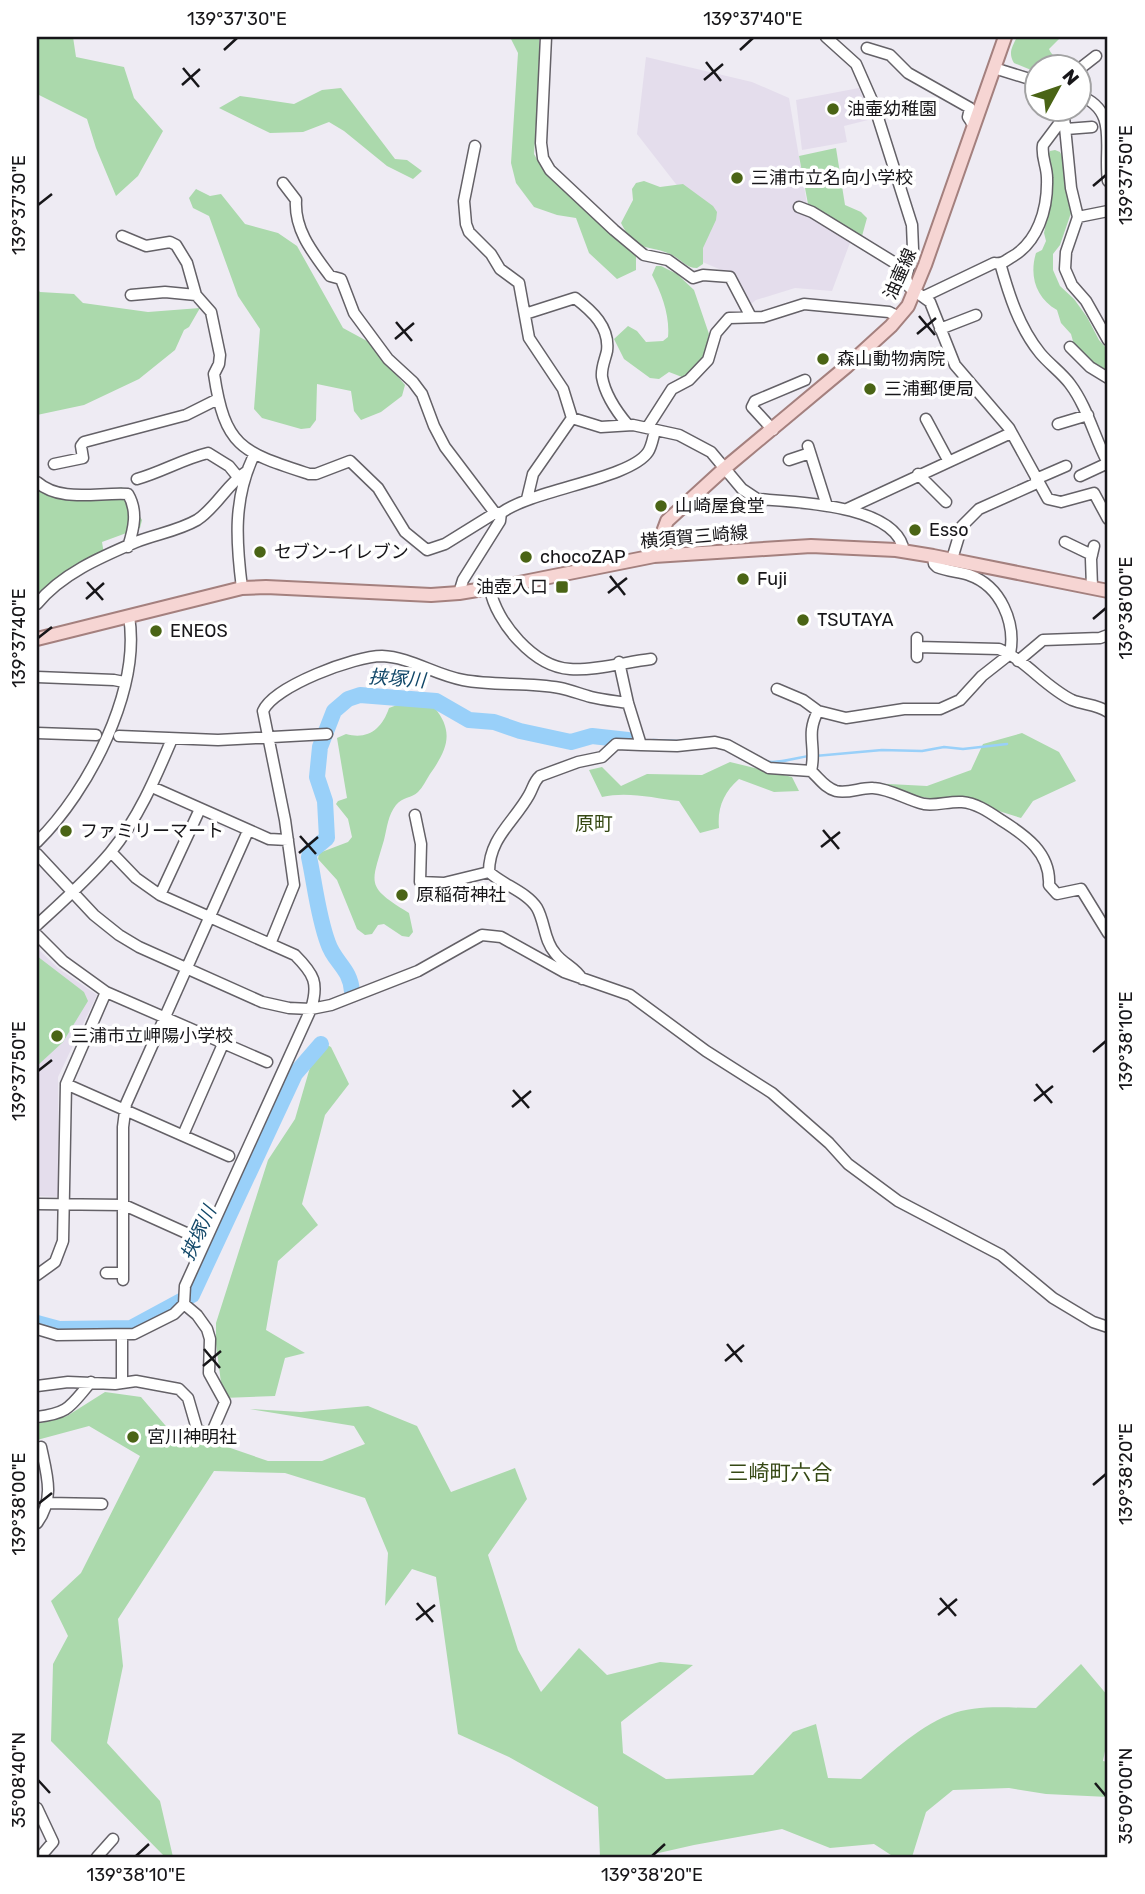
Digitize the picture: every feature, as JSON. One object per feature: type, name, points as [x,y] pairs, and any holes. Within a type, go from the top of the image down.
[{"type":"main road","name":"油壷線","points":[[654,555],[667,521],[725,468],[846,367],[920,294],[1005,37]]},
{"type":"main road","name":"横須賀三崎線","points":[[37,639],[242,589],[267,587],[430,595],[459,593],[654,555],[811,545],[933,556],[1108,591]]},
{"type":"street","points":[[546,37],[541,143],[543,158],[550,170],[645,255],[668,260],[693,278],[703,275],[730,277],[751,317]]},
{"type":"street","points":[[826,37],[856,64],[874,105],[912,225],[913,249],[906,278]]},
{"type":"street","points":[[867,48],[890,55],[908,72],[970,108],[968,117],[974,126]]},
{"type":"street","points":[[1092,59],[1096,56]]},
{"type":"street","points":[[994,68],[1023,77]]},
{"type":"street","points":[[1092,102],[1105,117],[1107,125],[1108,178]]},
{"type":"street","points":[[920,294],[994,263],[1000,263],[1027,248],[1043,214],[1047,176],[1043,145],[1060,122]]},
{"type":"street","points":[[1066,122],[1077,217],[1066,252],[1065,269],[1108,340]]},
{"type":"street","points":[[1066,130],[1092,127]]},
{"type":"street","points":[[475,146],[464,201],[466,224],[469,232],[491,254],[500,270],[519,283],[529,338],[562,389],[572,418]]},
{"type":"street","points":[[283,183],[296,200],[295,212],[307,245],[330,276],[341,278],[354,313],[388,359],[422,394],[445,447],[498,513],[500,521],[463,580],[459,593]]},
{"type":"street","points":[[799,207],[812,212],[895,263],[909,287],[930,302],[959,373],[996,411],[1048,499],[1061,502],[1094,493],[1108,519]]},
{"type":"street","points":[[1077,217],[1108,211]]},
{"type":"street","points":[[122,236],[146,246],[170,242],[176,245],[187,263],[196,295],[211,312],[220,355],[214,374],[225,425],[254,455],[309,474],[316,474],[350,461],[378,488],[405,532],[427,550],[445,544],[527,499],[598,478],[634,463],[648,452],[651,429],[672,389],[688,380],[708,360],[716,332],[729,318],[763,317],[804,304],[889,312],[899,317]]},
{"type":"street","points":[[1000,263],[1012,301],[1026,332],[1045,359],[1069,382],[1088,415],[1108,463],[1080,476]]},
{"type":"street","points":[[131,295],[165,292],[196,295]]},
{"type":"street","points":[[524,314],[575,298],[595,313],[607,343],[603,378],[613,403],[628,425]]},
{"type":"street","points":[[940,329],[976,315]]},
{"type":"street","points":[[1070,347],[1090,367],[1108,378]]},
{"type":"street","points":[[773,430],[752,407],[755,401],[805,380]]},
{"type":"street","points":[[54,464],[83,458],[81,446],[84,442],[186,415],[218,399]]},
{"type":"street","points":[[1058,424],[1088,415]]},
{"type":"street","points":[[572,418],[601,427],[628,425],[679,435],[705,448],[742,489],[757,499],[847,509],[876,520],[891,530],[903,541],[904,552]]},
{"type":"street","points":[[527,499],[533,474],[572,418]]},
{"type":"street","points":[[926,419],[948,460]]},
{"type":"street","points":[[847,509],[1011,433]]},
{"type":"street","points":[[789,460],[809,449],[827,506]]},
{"type":"street","points":[[137,479],[208,453],[242,474]]},
{"type":"street","points":[[37,604],[71,573],[199,519],[242,474],[254,455]]},
{"type":"street","points":[[952,559],[965,522],[988,504],[1066,466]]},
{"type":"street","points":[[242,474],[236,534],[242,589]]},
{"type":"street","points":[[919,474],[946,502]]},
{"type":"street","points":[[37,482],[42,487],[70,496],[128,494],[134,504],[134,522],[128,547]]},
{"type":"street","points":[[1077,537],[1063,543],[1093,551],[1092,587]]},
{"type":"street","points":[[933,556],[933,564],[937,567],[977,579],[1000,600],[1005,607],[1012,631],[1014,657]]},
{"type":"street","points":[[490,589],[496,608],[509,629],[531,652],[555,665],[567,669],[651,659]]},
{"type":"street","points":[[37,842],[68,807],[89,775],[112,724],[131,644],[129,616]]},
{"type":"street","points":[[777,689],[803,700],[818,711],[846,718],[904,709],[940,709],[960,700],[982,676],[1043,640],[1100,638],[1108,635]]},
{"type":"street","points":[[917,648],[999,649],[1072,700],[1101,707],[1108,712]]},
{"type":"street","points":[[270,944],[294,885],[263,711],[266,704],[285,690],[316,675],[367,657],[379,656],[403,659],[434,673],[465,681],[560,688],[592,698],[628,703]]},
{"type":"street","points":[[619,662],[641,744]]},
{"type":"street","points":[[37,677],[124,682]]},
{"type":"street","points":[[811,771],[813,762],[810,729],[818,711]]},
{"type":"street","points":[[37,733],[96,735]]},
{"type":"street","points":[[119,736],[172,739],[267,738],[324,734]]},
{"type":"street","points":[[37,925],[111,852],[152,787],[172,739]]},
{"type":"street","points":[[489,872],[497,837],[529,796],[540,776],[578,762],[602,757],[616,744],[677,746],[715,742],[727,745],[769,768],[811,771],[828,788],[837,791],[871,788],[886,790],[923,803],[934,805],[962,802],[985,809],[1024,834],[1040,851],[1050,874],[1049,884],[1057,894],[1081,889],[1108,933]]},
{"type":"street","points":[[152,787],[248,831],[269,839],[288,840]]},
{"type":"street","points":[[160,895],[200,809]]},
{"type":"street","points":[[415,815],[421,844],[420,882],[444,883],[489,872]]},
{"type":"street","points":[[106,1273],[123,1277],[125,1110],[248,831]]},
{"type":"street","points":[[37,1329],[57,1335],[122,1335],[138,1333],[174,1314],[183,1301],[204,1241],[311,1009],[316,990],[311,973],[295,955],[160,895],[136,878],[111,852]]},
{"type":"street","points":[[37,854],[94,915],[119,935],[139,947],[262,1002],[289,1008],[311,1009],[349,999],[418,971],[482,935],[501,937],[564,972],[630,995],[706,1051],[772,1093],[830,1143],[848,1164],[898,1200],[1001,1255],[1053,1298],[1093,1322],[1108,1327]]},
{"type":"street","points":[[489,872],[509,888],[530,899],[541,916],[553,952],[577,970],[582,979]]},
{"type":"street","points":[[37,935],[63,961],[106,992],[267,1062]]},
{"type":"street","points":[[37,1275],[50,1268],[59,1256],[63,1241],[66,1084],[106,992]]},
{"type":"street","points":[[183,1135],[223,1044]]},
{"type":"street","points":[[66,1084],[229,1156]]},
{"type":"street","points":[[37,1204],[124,1205],[204,1241]]},
{"type":"street","points":[[37,1385],[136,1381],[184,1392],[197,1429],[204,1433],[212,1432],[225,1402],[209,1373],[210,1339],[207,1329],[183,1301]]},
{"type":"street","points":[[122,1335],[122,1383]]},
{"type":"street","points":[[37,1417],[60,1414],[91,1382]]},
{"type":"street","points":[[37,1523],[44,1513],[50,1489],[41,1447]]},
{"type":"street","points":[[47,1503],[102,1504]]},
{"type":"street","points":[[37,1808],[53,1842],[40,1857]]},
{"type":"street","points":[[97,1857],[113,1839]]},
{"type":"shaded area","name":"三浦市立名向小学校","points":[[646,57],[752,82],[789,98],[807,204],[797,203],[800,213],[816,217],[851,240],[832,291],[795,288],[751,304],[736,276],[700,261],[700,215],[637,134]]},
{"type":"shaded area","name":"油壷幼稚園","points":[[859,88],[872,119],[844,126],[847,142],[802,150],[796,100]]},
{"type":"shaded area","name":"三浦市立岬陽小学校","points":[[37,948],[58,968],[97,995],[58,1077],[59,1197],[37,1196]]},
{"type":"green space","points":[[37,37],[73,37],[76,57],[124,67],[134,98],[163,131],[138,176],[116,196],[87,119],[37,94]]},
{"type":"green space","points":[[510,37],[539,37],[540,64],[534,154],[545,173],[636,256],[636,270],[617,279],[589,253],[576,218],[534,207],[516,183],[511,163],[518,53]]},
{"type":"green space","points":[[1017,37],[1061,37],[1049,49],[1051,52],[1023,52],[1023,67],[1014,63],[1012,47]]},
{"type":"green space","points":[[341,88],[395,159],[407,160],[422,171],[413,179],[387,166],[329,122],[303,132],[270,133],[219,108],[240,96],[294,104],[322,90]]},
{"type":"green space","points":[[836,148],[845,205],[861,212],[867,218],[862,236],[808,204],[799,156]]},
{"type":"green space","points":[[1050,151],[1060,152],[1064,160],[1071,213],[1060,245],[1053,254],[1053,270],[1060,286],[1074,299],[1108,350],[1108,375],[1091,363],[1074,345],[1071,334],[1061,323],[1057,310],[1039,293],[1034,278],[1036,253],[1042,250],[1046,241],[1044,233],[1051,200],[1048,157]]},
{"type":"green space","points":[[644,181],[660,187],[683,184],[717,212],[703,248],[703,264],[697,268],[690,267],[664,251],[638,244],[627,233],[621,223],[633,200],[632,189],[636,183]]},
{"type":"green space","points":[[196,189],[210,196],[221,194],[245,224],[278,233],[297,246],[343,328],[367,341],[405,385],[402,396],[381,412],[361,420],[354,411],[351,391],[317,384],[316,420],[310,428],[301,429],[262,418],[254,409],[260,329],[238,296],[209,216],[193,208],[189,198]]},
{"type":"green space","points":[[656,266],[677,274],[694,290],[709,334],[705,356],[697,368],[682,377],[669,372],[659,379],[650,378],[624,359],[614,339],[628,326],[637,331],[646,342],[663,341],[668,337],[664,305],[652,275]]},
{"type":"green space","points":[[37,289],[40,292],[74,294],[83,303],[148,312],[200,308],[189,327],[184,330],[175,350],[139,379],[84,405],[37,415]]},
{"type":"green space","points":[[37,485],[60,499],[122,487],[142,520],[140,528],[102,542],[104,554],[37,594]]},
{"type":"green space","points":[[405,702],[434,707],[445,725],[446,741],[441,757],[420,790],[401,800],[393,809],[376,867],[375,883],[378,890],[409,913],[413,932],[409,937],[402,936],[384,924],[378,925],[372,934],[365,935],[357,929],[337,880],[318,859],[319,853],[348,842],[352,837],[348,819],[336,804],[347,798],[337,738],[346,734],[361,735],[373,731],[382,722],[389,708]]},
{"type":"green space","points":[[1022,733],[1059,752],[1076,781],[1033,801],[1021,818],[973,803],[903,795],[870,783],[927,786],[971,770],[983,744]]},
{"type":"green space","points":[[730,762],[792,777],[799,791],[774,792],[739,779],[729,789],[723,801],[719,828],[700,833],[679,801],[631,795],[602,797],[589,770],[602,767],[621,786],[647,774],[702,775]]},
{"type":"green space","points":[[37,956],[84,992],[88,1001],[63,1042],[37,1066]]},
{"type":"green space","points":[[318,1040],[331,1047],[349,1084],[325,1115],[302,1204],[318,1225],[278,1261],[266,1330],[305,1353],[285,1358],[275,1396],[223,1398],[216,1323],[268,1160],[295,1119]]},
{"type":"green space","points":[[105,1392],[141,1397],[171,1432],[207,1440],[268,1461],[322,1461],[365,1444],[354,1426],[250,1409],[301,1412],[368,1406],[417,1426],[451,1492],[515,1468],[527,1499],[488,1555],[518,1650],[541,1692],[579,1648],[607,1675],[660,1662],[693,1665],[621,1722],[623,1753],[666,1779],[753,1775],[793,1732],[816,1724],[828,1778],[861,1779],[914,1735],[949,1715],[981,1708],[1036,1708],[1081,1664],[1108,1696],[1108,1736],[1103,1761],[1108,1762],[1108,1797],[1046,1794],[1009,1788],[953,1790],[926,1812],[912,1857],[894,1857],[874,1844],[830,1848],[782,1829],[641,1857],[600,1857],[598,1807],[509,1757],[458,1734],[436,1577],[412,1569],[385,1606],[388,1553],[365,1498],[285,1473],[214,1471],[118,1619],[123,1666],[107,1743],[160,1801],[173,1857],[165,1857],[51,1741],[53,1664],[68,1636],[51,1601],[81,1573],[140,1456],[89,1426],[37,1440],[37,1424],[67,1416]]},
{"type":"waterway","name":"挟塚川","points":[[352,992],[349,977],[331,950],[325,933],[309,857],[310,852],[327,838],[325,801],[317,777],[320,747],[334,711],[348,699],[360,695],[436,701],[469,720],[494,722],[520,731],[571,742],[592,736],[628,740]]},
{"type":"waterway","name":"挟塚川","points":[[653,740],[712,738]]},
{"type":"waterway","name":"挟塚川","points":[[815,756],[882,750],[922,751],[944,747],[963,749],[1007,744]]},
{"type":"waterway","name":"挟塚川","points":[[766,761],[810,756]]},
{"type":"waterway","name":"挟塚川","points":[[37,1323],[59,1329],[131,1328],[192,1295],[295,1074],[321,1044]]},
{"type":"place","name":"油壷幼稚園","points":[[833,109]]},
{"type":"place","name":"三浦市立名向小学校","points":[[737,178]]},
{"type":"place","name":"森山動物病院","points":[[823,359]]},
{"type":"place","name":"三浦郵便局","points":[[870,389]]},
{"type":"place","name":"山崎屋食堂","points":[[661,506]]},
{"type":"place","name":"Esso","points":[[915,530]]},
{"type":"place","name":"セブン-イレブン","points":[[260,552]]},
{"type":"place","name":"chocoZAP","points":[[526,557]]},
{"type":"place","name":"Fuji","points":[[743,579]]},
{"type":"place","name":"油壺入口","points":[[562,587]]},
{"type":"place","name":"TSUTAYA","points":[[803,620]]},
{"type":"place","name":"ENEOS","points":[[156,631]]},
{"type":"place","name":"ファミリーマート","points":[[66,831]]},
{"type":"place","name":"原稲荷神社","points":[[402,895]]},
{"type":"place","name":"三浦市立岬陽小学校","points":[[57,1036]]},
{"type":"place","name":"宮川神明社","points":[[133,1437]]},
{"type":"district","name":"原町","points":[[594,823]]},
{"type":"district","name":"三崎町六合","points":[[780,1473]]}]
